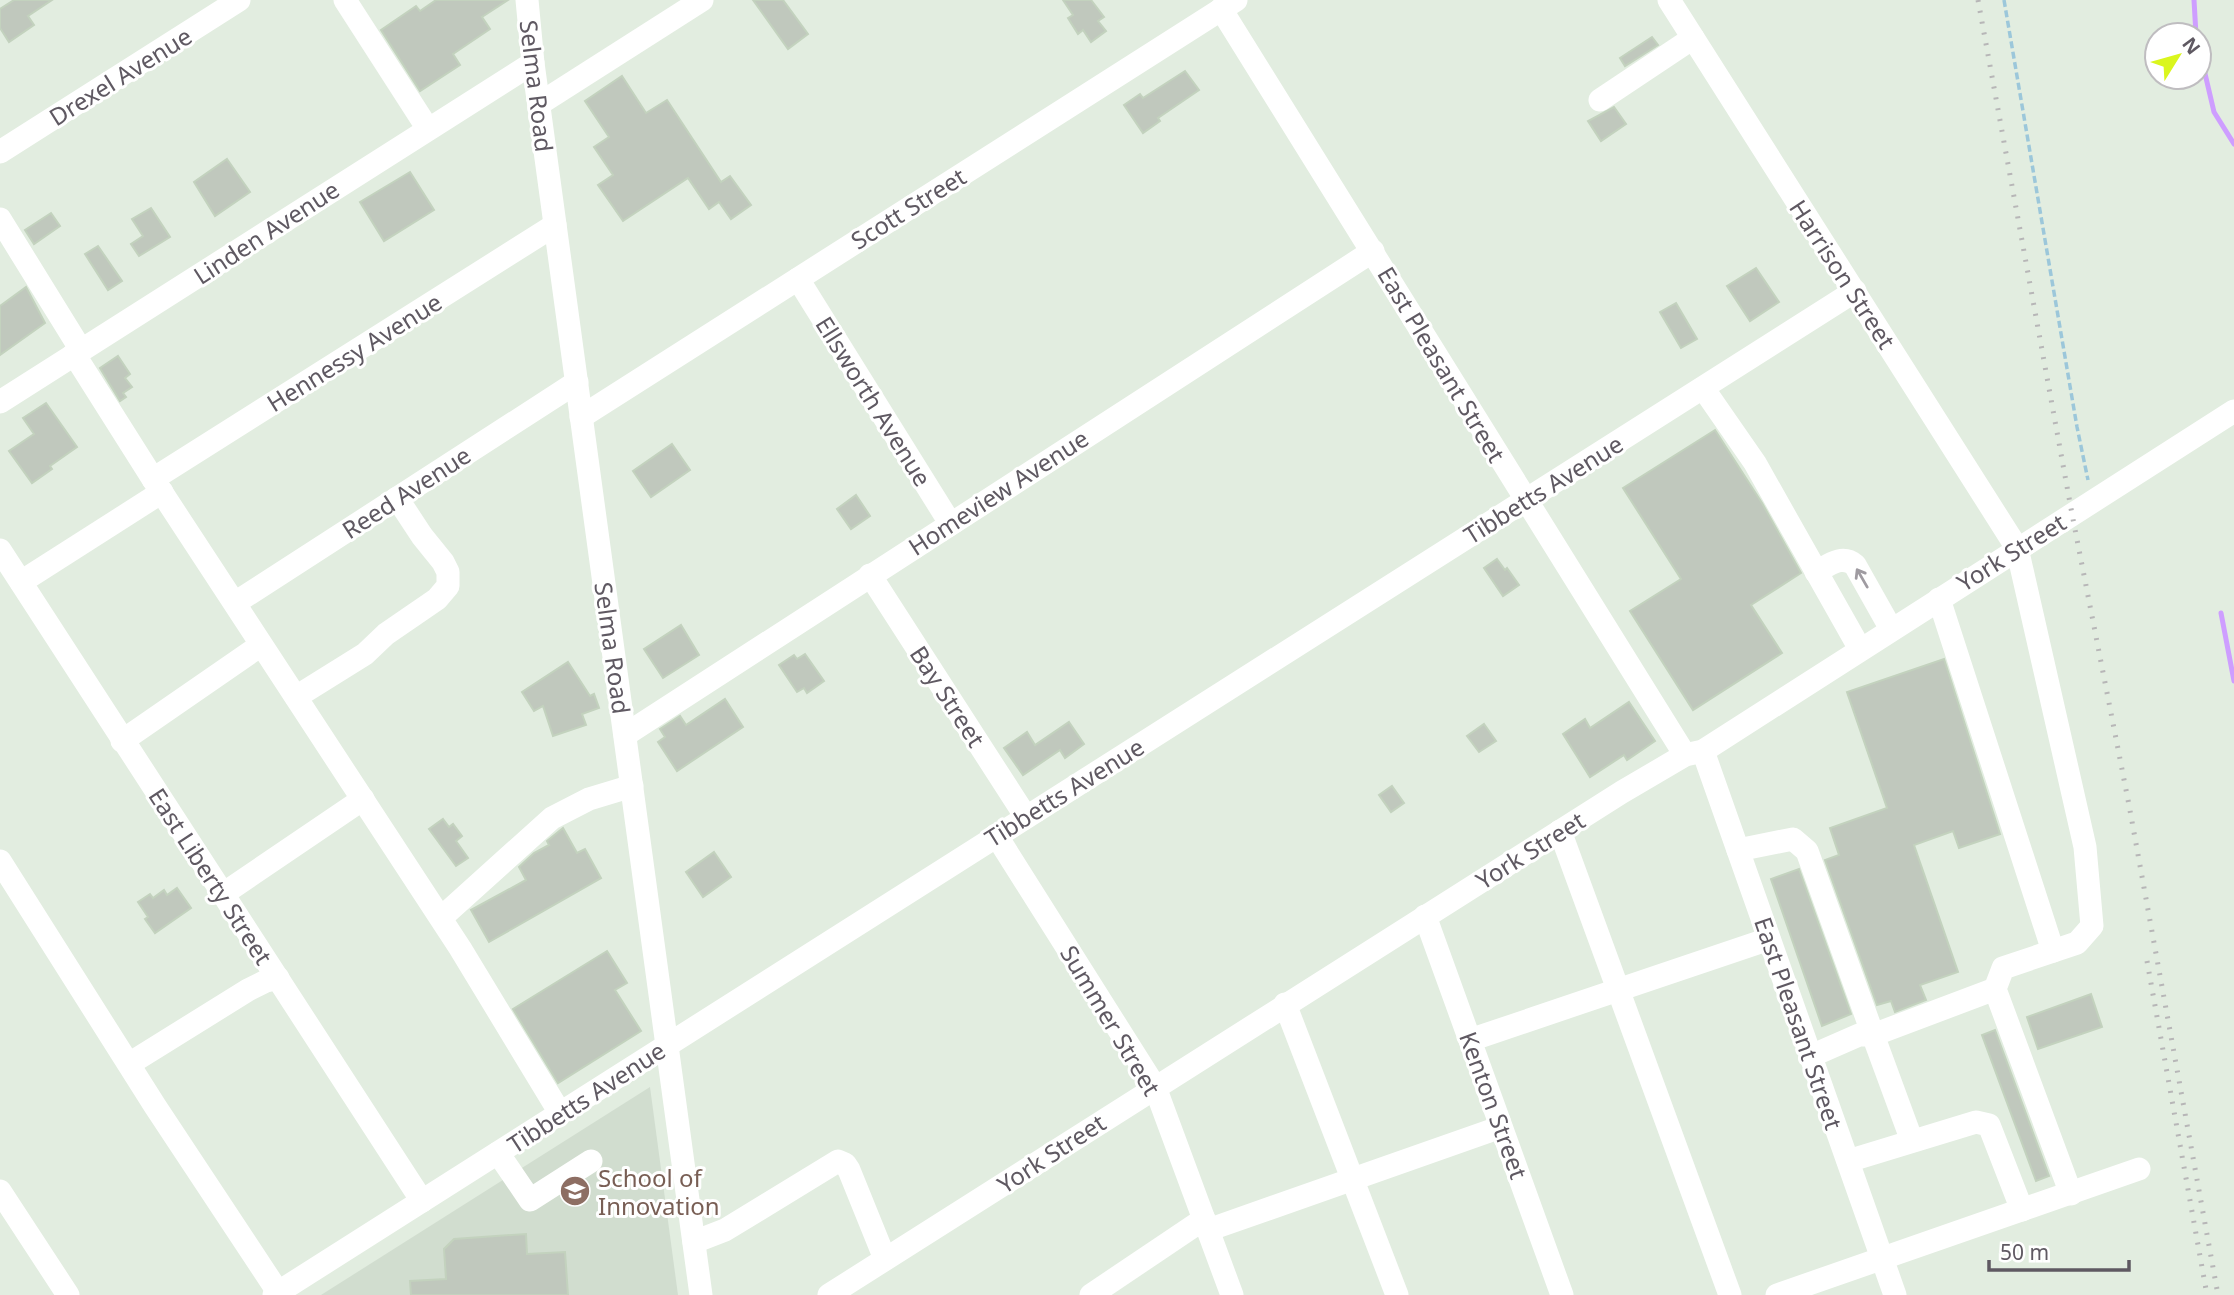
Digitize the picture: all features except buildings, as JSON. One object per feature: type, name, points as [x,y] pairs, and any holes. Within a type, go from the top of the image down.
[{"type":"street","name":"Drexel Avenue","points":[[0,152],[239,0]]},
{"type":"street","points":[[345,0],[428,129]]},
{"type":"street","name":"Selma Road","points":[[527,0],[533,63],[701,1295]]},
{"type":"street","points":[[539,104],[702,0]]},
{"type":"street","name":"Harrison Street","points":[[1669,0],[2017,548],[2085,847],[2092,926],[2077,943],[2003,968],[1995,989]]},
{"type":"street","name":"East Pleasant Street","points":[[1228,5],[1373,251],[1525,500],[1694,753],[1738,850],[1895,1295]]},
{"type":"street","name":"Scott Street","points":[[581,417],[1228,5]]},
{"type":"street","points":[[1600,100],[1693,38]]},
{"type":"street","name":"Linden Avenue","points":[[0,401],[533,63]]},
{"type":"street","points":[[0,219],[157,486],[441,918],[560,1113]]},
{"type":"street","name":"Hennessy Avenue","points":[[21,582],[157,486],[555,225]]},
{"type":"street","name":"Homeview Avenue","points":[[625,735],[1373,251]]},
{"type":"street","name":"Ellsworth Avenue","points":[[798,279],[950,523]]},
{"type":"street","name":"Tibbetts Avenue","points":[[278,1294],[1855,291]]},
{"type":"street","name":"Reed Avenue","points":[[234,603],[577,382]]},
{"type":"street","points":[[1703,388],[1755,463],[1860,649]]},
{"type":"street","name":"York Street","points":[[829,1295],[1285,1004],[1560,831],[1694,753],[2234,411]]},
{"type":"street","points":[[296,697],[365,654],[386,634],[437,599],[448,586],[448,572],[443,562],[397,498]]},
{"type":"street","name":"East Liberty Street","points":[[0,550],[422,1201]]},
{"type":"street","points":[[1816,572],[1842,559],[1849,560],[1855,565],[1891,629]]},
{"type":"street","name":"Bay Street","points":[[870,575],[1026,817]]},
{"type":"street","points":[[1939,598],[2053,951]]},
{"type":"street","points":[[122,741],[261,645]]},
{"type":"street","points":[[441,918],[552,818],[589,799],[632,786]]},
{"type":"street","points":[[223,894],[363,799]]},
{"type":"street","points":[[1560,831],[1730,1295]]},
{"type":"street","name":"Summer Street","points":[[996,835],[1154,1087],[1232,1295]]},
{"type":"street","points":[[1738,850],[1793,839],[1807,851],[1912,1141]]},
{"type":"street","points":[[0,861],[278,1294]]},
{"type":"street","name":"Kenton Street","points":[[1425,916],[1562,1295]]},
{"type":"street","points":[[1470,1040],[1769,939]]},
{"type":"street","points":[[128,1064],[248,990],[278,978]]},
{"type":"street","points":[[1811,1056],[1859,1035],[1872,1035],[1995,989],[2071,1194]]},
{"type":"street","points":[[1285,1004],[1396,1295]]},
{"type":"street","points":[[1848,1161],[1976,1122],[1989,1125],[2022,1210]]},
{"type":"street","points":[[1091,1295],[1206,1225],[1353,1179],[1501,1127]]},
{"type":"street","points":[[498,1153],[530,1200],[591,1161]]},
{"type":"street","points":[[694,1242],[725,1230],[838,1161],[845,1164],[849,1170],[885,1259]]},
{"type":"street","points":[[1777,1295],[2139,1169]]},
{"type":"street","points":[[0,1191],[68,1295]]},
{"type":"path","points":[[2004,0],[2077,427],[2093,500]]},
{"type":"shaded area","name":"School of Innovation","points":[[650,1087],[678,1295],[321,1295]]},
{"type":"waterway","points":[[2194,0],[2195,21]]},
{"type":"waterway","points":[[2209,91],[2214,112],[2234,144]]},
{"type":"waterway","points":[[2221,613],[2234,681]]},
{"type":"railway","points":[[1978,0],[2218,1295]]},
{"type":"railway","points":[[2147,961],[2207,1295]]},
{"type":"place","name":"School of Innovation","points":[[575,1191]]}]
